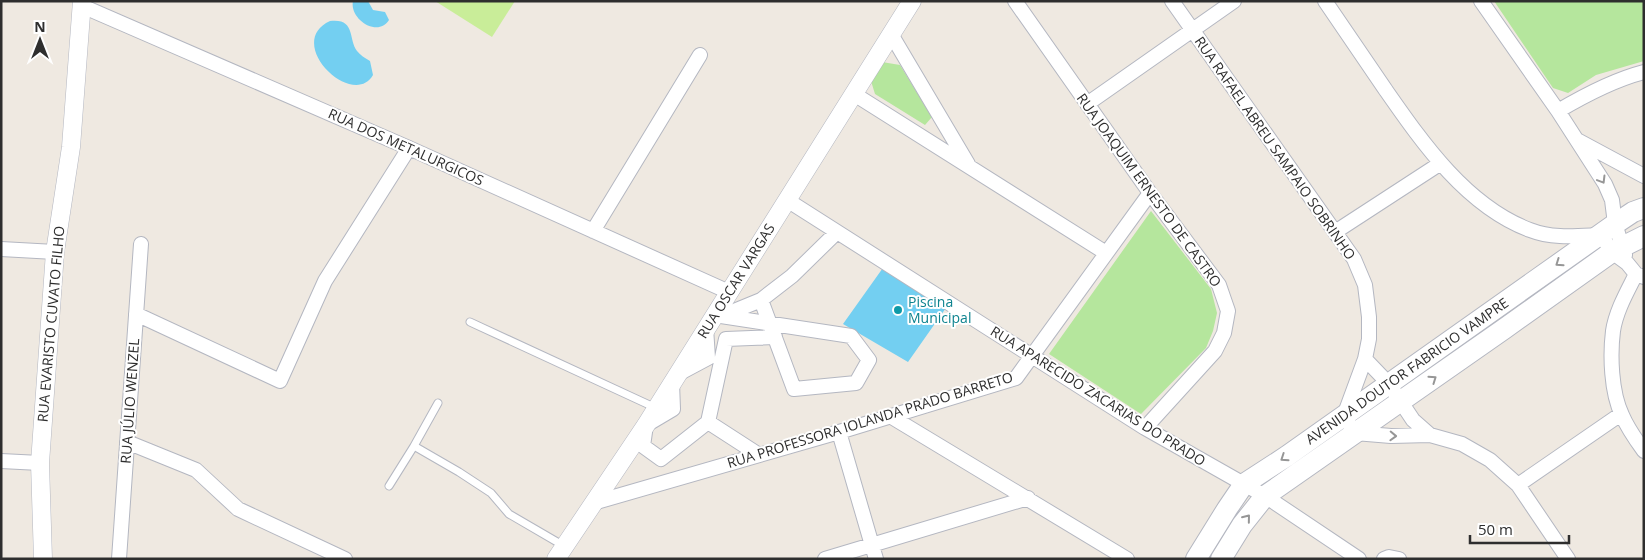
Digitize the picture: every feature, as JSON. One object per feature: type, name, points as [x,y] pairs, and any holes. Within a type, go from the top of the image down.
[{"type":"main road","name":"AVENIDA DOUTOR FABRICIO VAMPRE","points":[[1196,559],[1244,484],[1344,416],[1608,229],[1633,212],[1644,208]]},
{"type":"main road","name":"AVENIDA DOUTOR FABRICIO VAMPRE","points":[[1221,559],[1242,525],[1264,496],[1400,401],[1628,262],[1644,236]]},
{"type":"street","name":"RUA OSCAR VARGAS","points":[[560,552],[713,321],[729,292],[912,1]]},
{"type":"street","name":"RUA JOAQUIM ERNESTO DE CASTRO","points":[[1015,1],[1150,194],[1219,285],[1228,311],[1224,332],[1215,351],[1145,428]]},
{"type":"street","name":"RUA RAFAEL ABREU SAMPAIO SOBRINHO","points":[[1172,1],[1354,259],[1365,286],[1369,316],[1369,339],[1365,359],[1344,416]]},
{"type":"street","points":[[1087,104],[1234,1]]},
{"type":"street","points":[[1325,1],[1421,140],[1465,189],[1491,210],[1530,230],[1565,237],[1608,229]]},
{"type":"street","points":[[1481,1],[1558,111],[1605,184],[1612,200],[1608,229],[1628,262],[1621,304],[1613,330],[1614,393],[1621,414],[1644,451]]},
{"type":"street","name":"RUA DOS METALURGICOS","points":[[82,4],[729,292]]},
{"type":"street","name":"RUA EVARISTO CUVATO FILHO","points":[[43,559],[40,463],[55,252],[72,147],[82,4]]},
{"type":"street","points":[[891,34],[970,167]]},
{"type":"street","points":[[593,231],[700,55]]},
{"type":"street","points":[[1558,111],[1589,93],[1644,72]]},
{"type":"street","points":[[854,94],[1106,253]]},
{"type":"street","points":[[1576,140],[1644,176]]},
{"type":"street","points":[[136,314],[280,381],[325,281],[409,148]]},
{"type":"street","points":[[1335,232],[1441,163]]},
{"type":"street","name":"RUA PROFESSORA IOLANDA PRADO BARRETO","points":[[593,503],[839,432],[1016,378],[1150,194]]},
{"type":"street","name":"RUA APARECIDO ZACARIAS DO PRADO","points":[[787,200],[1145,428],[1264,496],[1359,559]]},
{"type":"street","points":[[713,321],[761,300],[792,276],[837,232]]},
{"type":"street","name":"RUA JÚLIO WENZEL","points":[[119,559],[141,244]]},
{"type":"street","points":[[1,249],[55,252]]},
{"type":"street","points":[[713,321],[769,323],[851,336],[869,360],[856,383],[794,389],[774,337],[769,323],[761,300]]},
{"type":"street","points":[[674,379],[673,409],[646,424],[643,446],[661,459],[708,422],[726,339],[774,337]]},
{"type":"street","points":[[1365,359],[1389,384],[1413,420],[1430,436]]},
{"type":"street","points":[[1518,485],[1621,414]]},
{"type":"street","points":[[890,416],[1127,559]]},
{"type":"street","points":[[1344,416],[1355,433],[1391,436],[1430,436],[1462,444],[1490,460],[1518,485],[1568,559]]},
{"type":"street","points":[[708,422],[759,454]]},
{"type":"street","points":[[839,432],[876,559]]},
{"type":"street","points":[[127,442],[196,470],[238,509],[345,559]]},
{"type":"street","points":[[1,461],[40,463]]},
{"type":"street","points":[[825,559],[1028,498]]},
{"type":"street","points":[[1384,559],[1390,557],[1399,559]]},
{"type":"lane","points":[[470,322],[656,408]]},
{"type":"lane","points":[[389,486],[438,403]]},
{"type":"lane","points":[[414,446],[491,493],[509,514],[560,552]]},
{"type":"green space","points":[[435,1],[515,1],[492,37]]},
{"type":"green space","points":[[1494,1],[1644,1],[1644,61],[1596,75],[1568,93],[1553,88]]},
{"type":"green space","points":[[882,62],[900,65],[932,117],[925,125],[875,94],[871,81]]},
{"type":"green space","points":[[1151,211],[1211,289],[1217,313],[1213,331],[1206,348],[1141,414],[1049,354]]},
{"type":"water","points":[[353,1],[368,1],[373,10],[385,12],[389,20],[384,25],[378,27],[365,24],[355,14]]},
{"type":"water","points":[[330,21],[338,21],[348,26],[357,51],[370,61],[373,75],[363,84],[351,84],[338,79],[326,69],[318,57],[314,44],[318,31]]},
{"type":"water","name":"Piscina Municipal","points":[[885,265],[948,305],[908,362],[843,324]]},
{"type":"place","name":"Piscina Municipal","points":[[898,310]]}]
